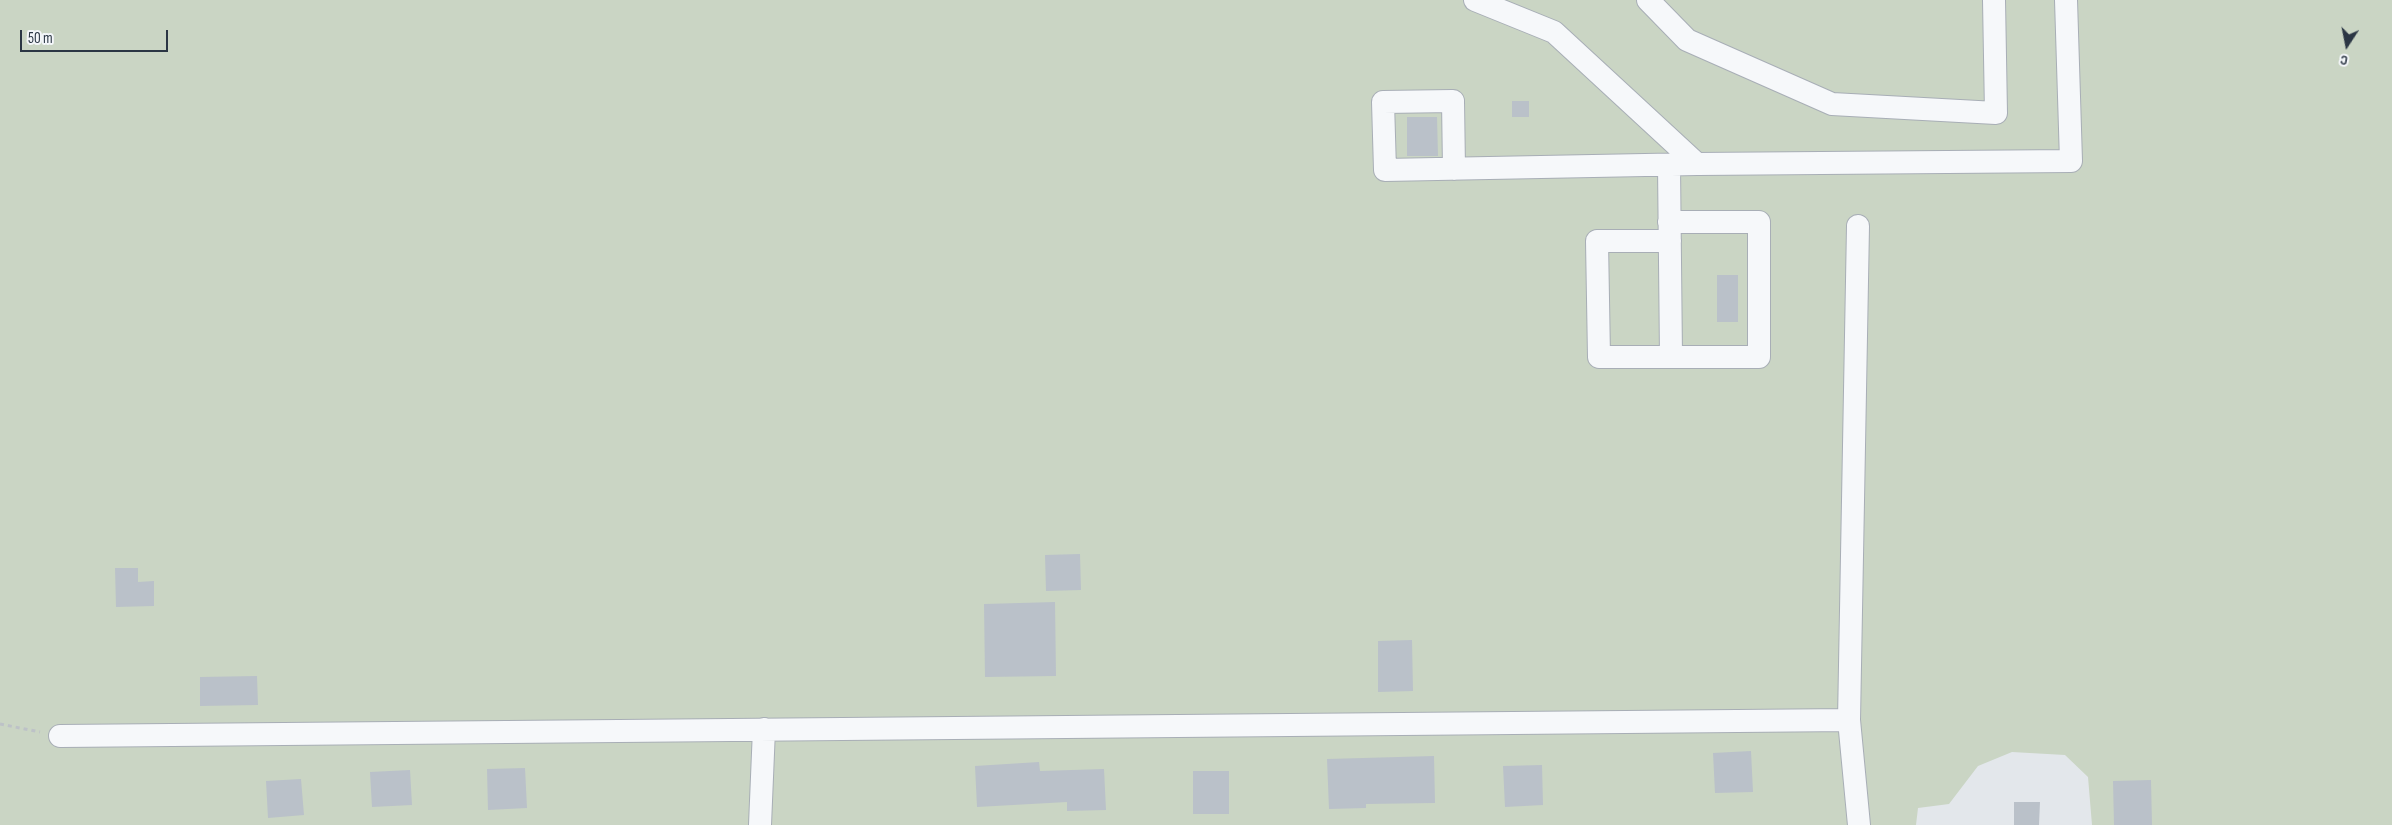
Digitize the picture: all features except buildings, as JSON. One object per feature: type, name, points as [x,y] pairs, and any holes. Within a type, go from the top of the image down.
[{"type":"lane","points":[[1475,0],[1554,32],[1697,164]]},
{"type":"lane","points":[[1648,0],[1687,40],[1832,104],[1996,113],[1994,0]]},
{"type":"lane","points":[[1454,169],[1697,164],[2071,161],[2066,0]]},
{"type":"lane","points":[[1669,166],[1671,358]]},
{"type":"lane","points":[[1759,222],[1759,356],[1671,358],[1599,357],[1597,241],[1759,222]]},
{"type":"lane","points":[[1858,226],[1848,720],[1860,825]]},
{"type":"lane","points":[[60,736],[1848,720]]},
{"type":"lane","points":[[760,825],[764,730]]},
{"type":"path","points":[[0,724],[60,736]]},
{"type":"green space","points":[[0,0],[2392,0],[2392,825],[2092,825],[2088,777],[2065,755],[2012,752],[1978,766],[1949,804],[1918,808],[1916,825],[0,825]]}]
